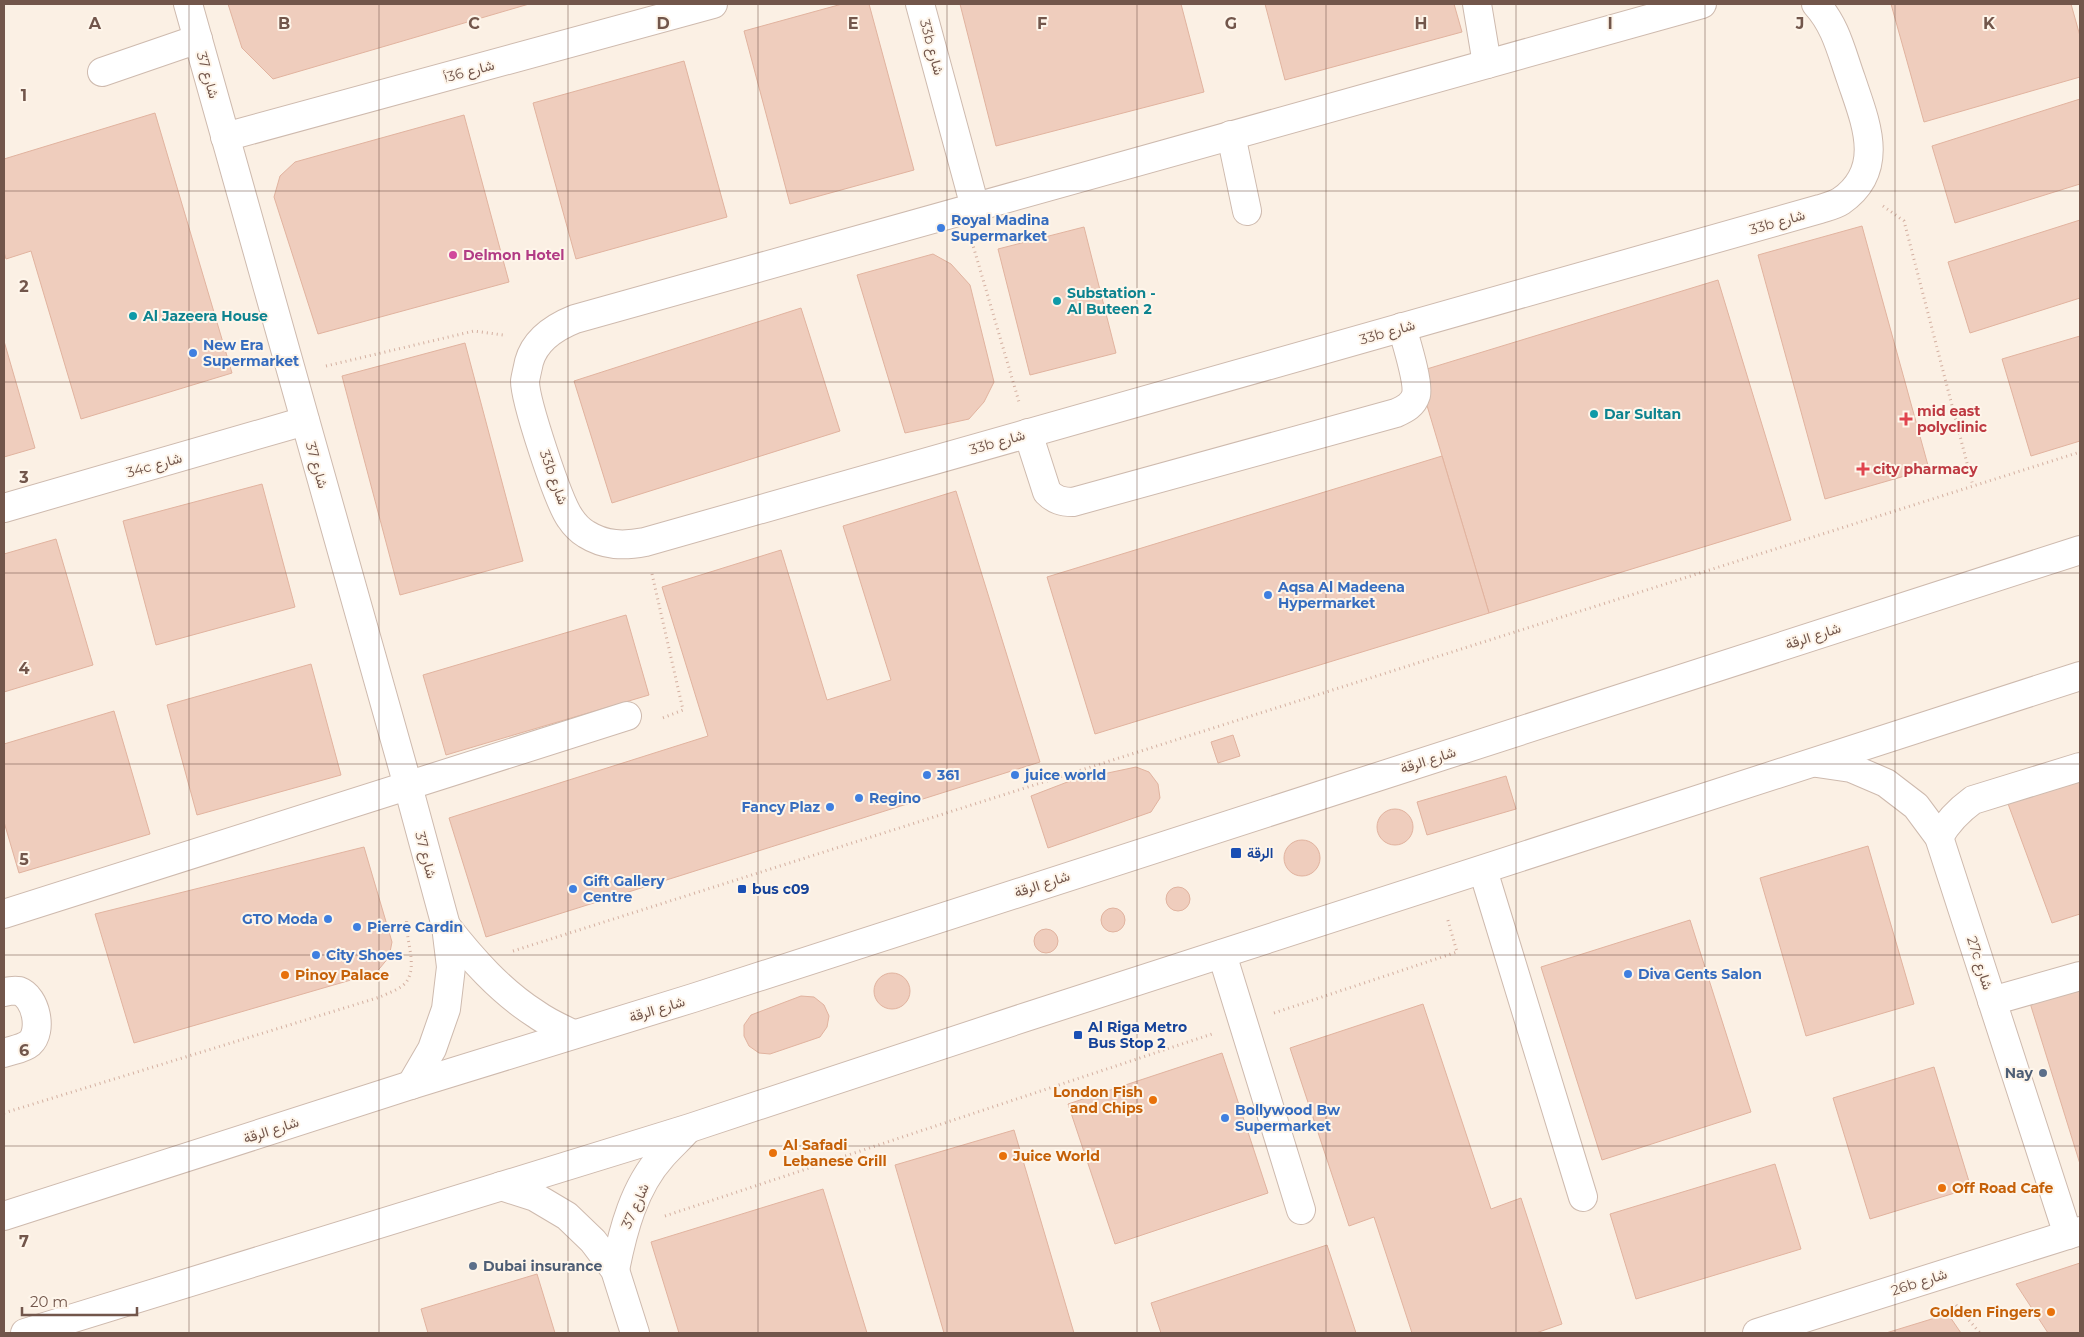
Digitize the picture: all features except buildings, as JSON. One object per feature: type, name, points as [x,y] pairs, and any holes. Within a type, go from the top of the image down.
[{"type":"street","name":"شارع 37","points":[[188,4],[446,926],[451,968],[446,1009],[432,1049],[411,1085]]},
{"type":"street","name":"شارع 36أ","points":[[225,138],[713,4]]},
{"type":"street","name":"33b شارع","points":[[920,4],[969,209]]},
{"type":"street","points":[[1477,4],[1487,64]]},
{"type":"street","name":"33b شارع","points":[[1702,4],[574,318],[556,327],[540,341],[530,359],[526,380],[528,401],[561,500],[570,519],[586,534],[604,543],[625,546],[645,542],[1820,209],[1840,201],[1857,186],[1867,166],[1870,144],[1865,122],[1836,36],[1828,18],[1816,4]]},
{"type":"street","points":[[102,72],[198,39]]},
{"type":"street","points":[[1231,135],[1247,211]]},
{"type":"street","points":[[1028,433],[1047,492],[1063,502],[1073,502],[1396,412],[1405,409],[1412,403],[1416,394],[1416,384],[1402,328]]},
{"type":"street","name":"34c شارع","points":[[4,508],[305,421]]},
{"type":"street","name":"شارع الرقة","points":[[4,1216],[411,1085],[693,998],[2080,550]]},
{"type":"street","points":[[25,1333],[690,1128],[2080,676]]},
{"type":"street","points":[[4,914],[627,716]]},
{"type":"street","name":"27c شارع","points":[[1813,763],[1851,768],[1886,783],[1916,806],[1939,837],[1992,1001],[2074,1233]]},
{"type":"street","points":[[1939,837],[1948,822],[1959,810],[1973,800],[2080,767]]},
{"type":"street","points":[[1483,870],[1583,1197]]},
{"type":"street","name":"شارع 37","points":[[446,926],[472,959],[502,988],[536,1014],[573,1034]]},
{"type":"street","points":[[1222,954],[1301,1210]]},
{"type":"street","points":[[1992,1001],[2080,976]]},
{"type":"street","points":[[4,992],[12,990],[21,992],[27,997],[32,1004],[38,1028],[30,1043],[4,1053]]},
{"type":"street","name":"شارع 37","points":[[615,1270],[623,1230],[643,1184],[661,1157],[690,1128]]},
{"type":"street","name":"شارع 37","points":[[501,1186],[535,1197],[567,1216],[594,1241],[615,1270],[634,1333]]},
{"type":"street","name":"26b شارع","points":[[1757,1333],[2074,1233]]},
{"type":"path","points":[[1857,186],[1904,222],[1973,486]]},
{"type":"path","points":[[969,209],[1028,433]]},
{"type":"path","points":[[292,374],[474,331],[540,341]]},
{"type":"path","points":[[504,954],[2080,452]]},
{"type":"path","points":[[4,1113],[370,1000],[396,990],[407,981],[411,965],[406,926],[409,908],[435,887]]},
{"type":"path","points":[[623,1230],[1457,952],[1446,915],[1438,918]]},
{"type":"place","name":"Royal Madina Supermarket","points":[[941,228]]},
{"type":"place","name":"Delmon Hotel","points":[[453,255]]},
{"type":"place","name":"Substation - Al Buteen 2","points":[[1057,301]]},
{"type":"place","name":"Al Jazeera House","points":[[133,316]]},
{"type":"place","name":"New Era Supermarket","points":[[193,353]]},
{"type":"place","name":"Dar Sultan","points":[[1594,414]]},
{"type":"place","name":"mid east polyclinic","points":[[1906,419]]},
{"type":"place","name":"city pharmacy","points":[[1863,469]]},
{"type":"place","name":"Aqsa Al Madeena Hypermarket","points":[[1268,595]]},
{"type":"place","name":"361","points":[[927,775]]},
{"type":"place","name":"juice world","points":[[1015,775]]},
{"type":"place","name":"Regino","points":[[859,798]]},
{"type":"place","name":"Fancy Plaz","points":[[830,807]]},
{"type":"place","name":"الرقة","points":[[1236,853]]},
{"type":"place","name":"Gift Gallery Centre","points":[[573,889]]},
{"type":"place","name":"bus c09","points":[[742,889]]},
{"type":"place","name":"GTO Moda","points":[[328,919]]},
{"type":"place","name":"Pierre Cardin","points":[[357,927]]},
{"type":"place","name":"City Shoes","points":[[316,955]]},
{"type":"place","name":"Diva Gents Salon","points":[[1628,974]]},
{"type":"place","name":"Pinoy Palace","points":[[285,975]]},
{"type":"place","name":"Al Riga Metro Bus Stop 2","points":[[1078,1035]]},
{"type":"place","name":"Nay","points":[[2043,1073]]},
{"type":"place","name":"London Fish and Chips","points":[[1153,1100]]},
{"type":"place","name":"Bollywood Bw Supermarket","points":[[1225,1118]]},
{"type":"place","name":"Al Safadi Lebanese Grill","points":[[773,1153]]},
{"type":"place","name":"Juice World","points":[[1003,1156]]},
{"type":"place","name":"Off Road Cafe","points":[[1942,1188]]},
{"type":"place","name":"Dubai insurance","points":[[473,1266]]},
{"type":"place","name":"Golden Fingers","points":[[2051,1312]]}]
